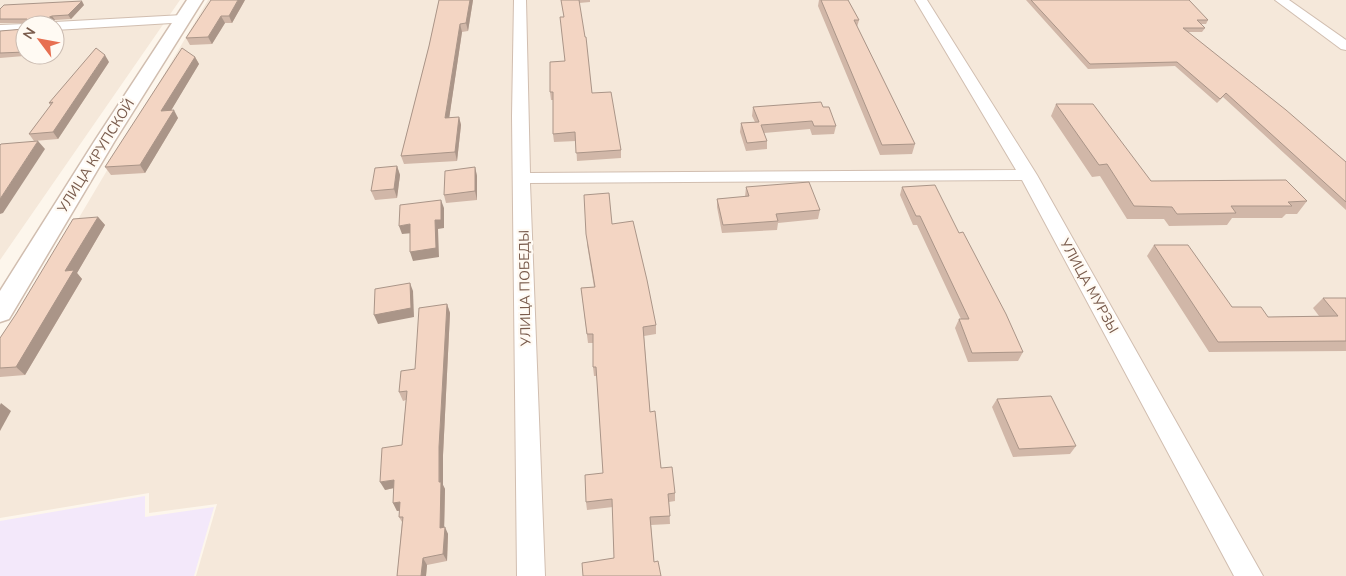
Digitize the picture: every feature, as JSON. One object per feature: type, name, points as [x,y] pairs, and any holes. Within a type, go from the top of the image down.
[{"type":"street","name":"УЛИЦА КРУПСКОЙ","points":[[0,312],[104,142],[195,0]]},
{"type":"street","name":"УЛИЦА ПОБЕДЫ","points":[[520,0],[520,116],[523,178],[531,576]]},
{"type":"street","name":"УЛИЦА МУРЗЫ","points":[[920,0],[1028,175],[1249,576]]},
{"type":"street","points":[[1280,0],[1346,46]]},
{"type":"street","points":[[65,25],[183,19]]},
{"type":"street","points":[[0,29],[15,28]]},
{"type":"street","points":[[523,178],[1028,175]]},
{"type":"shaded area","points":[[0,0],[180,0],[0,260]]},
{"type":"shaded area","points":[[208,0],[1346,0],[1346,576],[196,576],[217,504],[149,513],[149,493],[0,518],[0,351]]},
{"type":"shaded area","points":[[145,496],[145,517],[214,507],[194,576],[0,576],[0,521]]},
{"type":"building","points":[[211,0],[238,0],[229,16],[221,16],[208,37],[186,38]]},
{"type":"building","points":[[439,0],[470,0],[466,23],[460,24],[445,118],[459,117],[455,152],[401,156],[429,46]]},
{"type":"building","points":[[561,0],[579,0],[586,37],[592,93],[611,92],[621,150],[576,153],[575,132],[553,134],[553,92],[550,92],[550,62],[565,61],[560,17],[564,17]]},
{"type":"building","points":[[821,0],[848,0],[859,20],[854,20],[915,144],[882,145]]},
{"type":"building","points":[[1031,0],[1189,0],[1208,20],[1197,20],[1205,28],[1183,28],[1286,110],[1346,162],[1346,202],[1226,93],[1220,99],[1177,62],[1090,64]]},
{"type":"building","points":[[82,1],[68,15],[15,15],[15,19],[0,19],[0,9],[4,5]]},
{"type":"building","points":[[15,30],[15,52],[0,53],[0,31]]},
{"type":"building","points":[[96,48],[105,55],[53,132],[29,134],[53,102],[49,103]]},
{"type":"building","points":[[182,48],[195,57],[161,111],[174,110],[140,165],[105,167]]},
{"type":"building","points":[[821,102],[823,107],[829,107],[836,126],[814,126],[812,121],[761,125],[767,141],[747,143],[741,123],[759,122],[753,107]]},
{"type":"building","points":[[1056,104],[1093,104],[1151,181],[1286,180],[1307,201],[1288,202],[1292,206],[1231,206],[1236,213],[1177,214],[1172,207],[1134,206],[1107,164],[1099,165]]},
{"type":"building","points":[[38,141],[0,199],[0,145]]},
{"type":"building","points":[[397,166],[394,189],[371,191],[375,168]]},
{"type":"building","points":[[475,167],[475,191],[444,195],[445,171]]},
{"type":"building","points":[[809,182],[820,210],[776,214],[778,221],[723,225],[717,199],[749,196],[746,187]]},
{"type":"building","points":[[935,185],[959,233],[963,232],[1006,314],[1023,352],[972,353],[959,319],[969,319],[920,216],[916,216],[902,187]]},
{"type":"building","points":[[609,193],[612,224],[633,221],[656,325],[643,327],[650,412],[655,411],[661,468],[672,467],[675,493],[668,494],[670,516],[650,517],[654,562],[658,561],[661,576],[583,576],[582,563],[614,558],[612,499],[586,502],[585,475],[603,473],[596,367],[593,367],[593,334],[587,334],[581,288],[595,287],[586,234],[584,195]]},
{"type":"building","points":[[441,200],[441,220],[435,220],[436,248],[410,252],[410,224],[399,226],[400,205]]},
{"type":"building","points":[[98,217],[65,271],[74,270],[16,367],[0,368],[0,338],[73,219]]},
{"type":"building","points":[[1154,245],[1188,245],[1232,307],[1261,307],[1268,317],[1338,316],[1323,298],[1346,298],[1346,341],[1218,342]]},
{"type":"building","points":[[410,283],[411,308],[374,315],[375,289]]},
{"type":"building","points":[[447,304],[439,447],[439,482],[441,482],[440,528],[445,527],[443,554],[423,558],[421,576],[397,576],[403,517],[399,517],[400,502],[393,503],[394,480],[380,482],[382,448],[402,445],[407,391],[399,392],[401,371],[415,369],[419,308]]},
{"type":"building","points":[[1051,396],[1076,446],[1019,449],[997,399]]}]
